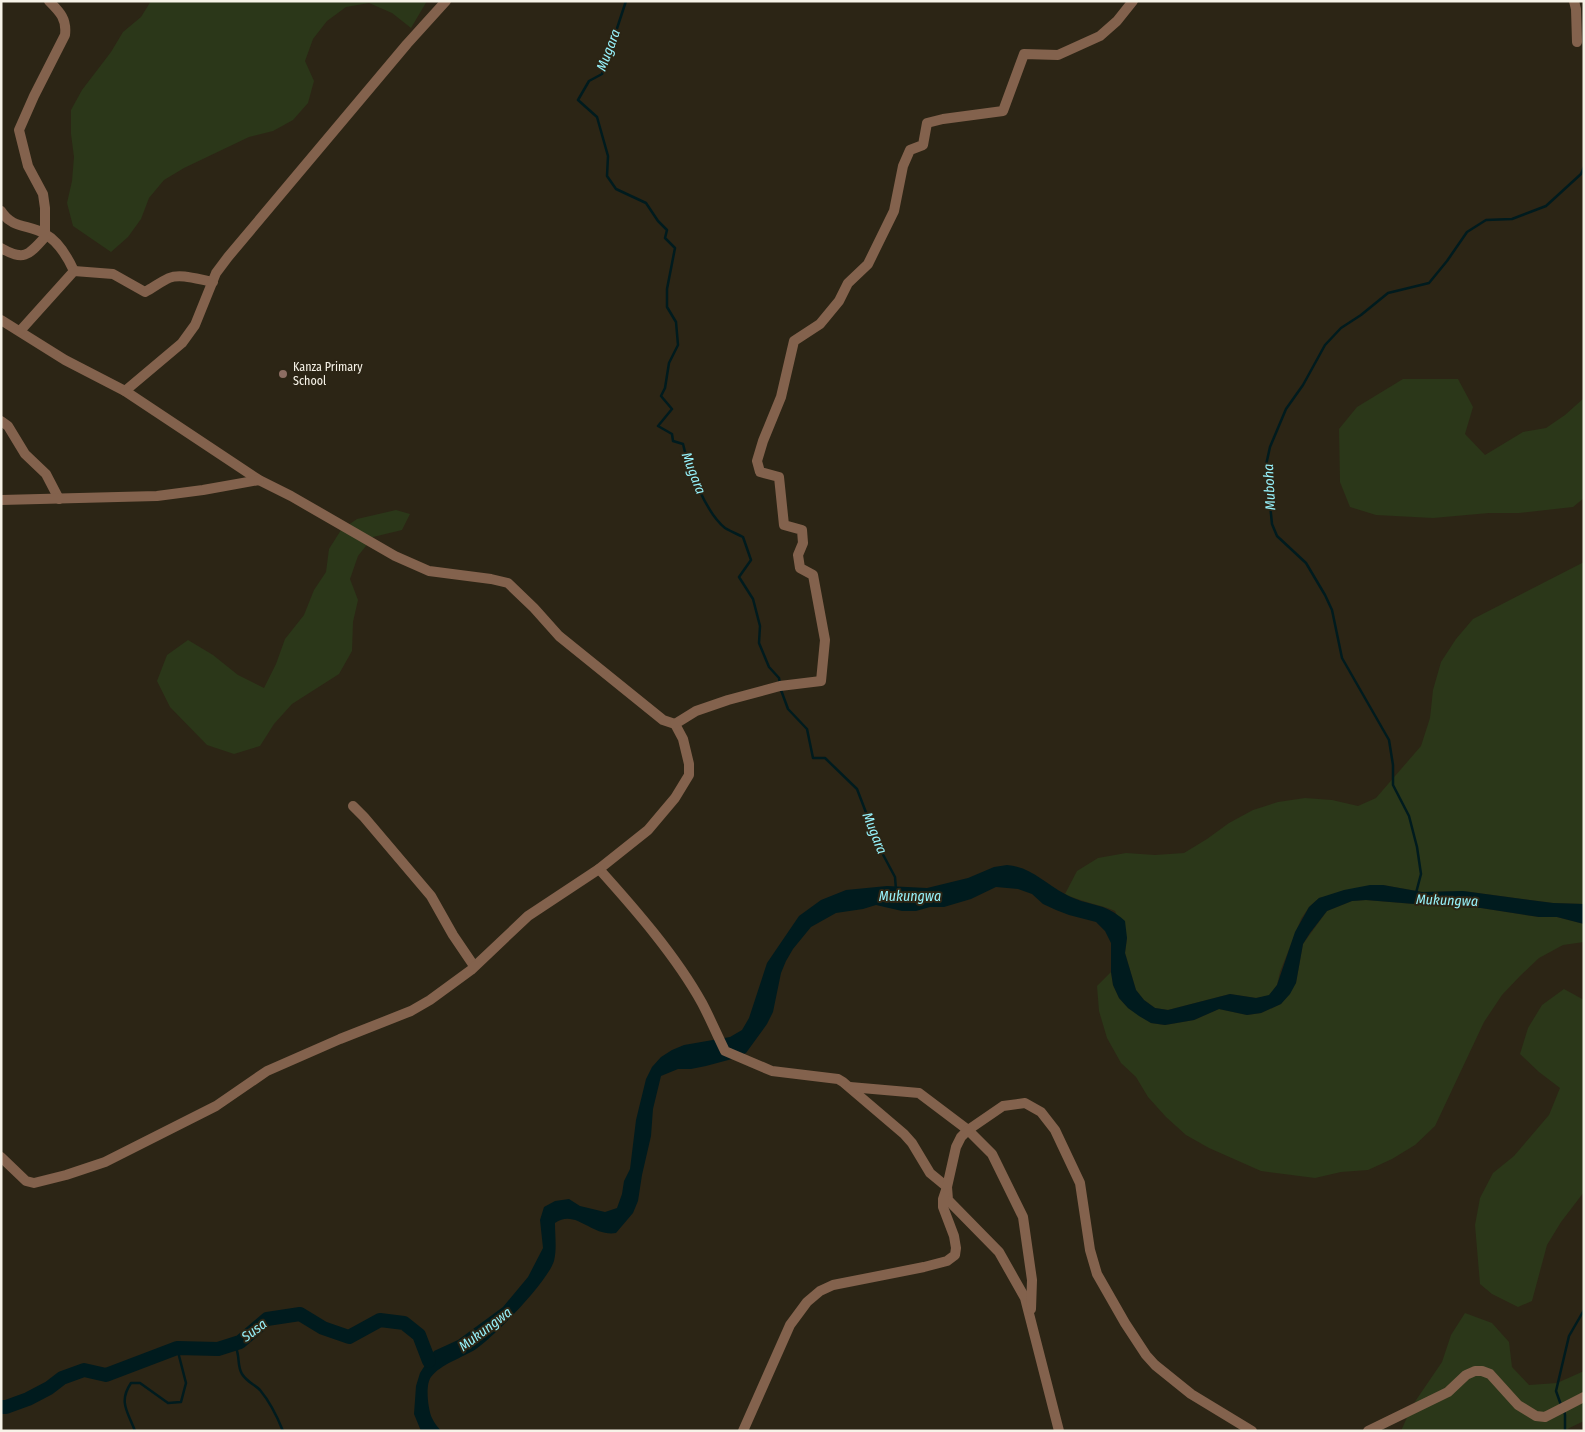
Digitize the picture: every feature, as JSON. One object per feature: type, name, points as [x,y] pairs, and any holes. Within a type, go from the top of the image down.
[{"type":"street","points":[[1,248],[19,256],[26,255],[34,249],[46,234],[43,194],[28,166],[19,130],[64,35],[66,25],[63,17],[49,1]]},
{"type":"street","points":[[126,391],[182,343],[195,325],[216,272],[259,218],[331,136],[406,44],[446,1]]},
{"type":"street","points":[[675,724],[696,710],[728,700],[780,686],[821,681],[825,640],[813,575],[800,568],[798,554],[803,544],[802,530],[784,524],[779,477],[760,472],[757,461],[781,397],[794,341],[820,324],[839,301],[848,283],[868,264],[894,210],[903,166],[910,150],[923,145],[928,123],[943,119],[1003,111],[1024,54],[1058,55],[1100,36],[1117,21],[1133,1]]},
{"type":"street","points":[[1574,1],[1578,42]]},
{"type":"street","points":[[1,211],[8,219],[23,227],[46,234],[66,255],[74,271]]},
{"type":"street","points":[[74,271],[113,274],[145,292],[170,278],[178,277],[213,282]]},
{"type":"street","points":[[20,332],[74,271]]},
{"type":"street","points":[[1,320],[65,360],[126,391],[259,480],[292,496],[395,556],[423,569],[508,582],[564,640],[664,720],[675,724],[682,739],[689,764],[689,775],[686,781],[675,798],[648,830],[599,870],[534,912],[474,966],[430,1000],[411,1011],[326,1044],[267,1071],[216,1106],[105,1162],[34,1183],[26,1181],[1,1157]]},
{"type":"street","points":[[1,421],[8,426],[25,454],[46,474],[59,499]]},
{"type":"street","points":[[1,500],[157,496],[259,480]]},
{"type":"street","points":[[353,806],[431,896],[453,936],[474,966]]},
{"type":"street","points":[[599,870],[625,899],[683,974],[701,1002],[725,1051],[772,1071],[838,1079],[850,1087],[912,1143],[930,1173],[947,1187],[948,1200],[999,1252],[1023,1293],[1058,1431]]},
{"type":"street","points":[[850,1087],[919,1093],[968,1130],[992,1154],[1023,1217],[1032,1280],[1030,1320]]},
{"type":"street","points":[[743,1431],[790,1324],[802,1307],[820,1291],[833,1285],[947,1261],[955,1255],[954,1236],[943,1207],[943,1199],[956,1147],[961,1137],[968,1130],[1003,1106],[1025,1103],[1041,1112],[1055,1130],[1080,1183],[1090,1250],[1097,1274],[1146,1355],[1155,1365],[1191,1394],[1252,1431]]},
{"type":"street","points":[[1368,1431],[1448,1392],[1466,1375],[1475,1371],[1490,1374],[1518,1405],[1536,1416],[1545,1417],[1584,1397]]},
{"type":"green space","points":[[151,1],[427,1],[411,28],[392,13],[369,3],[346,7],[327,21],[313,39],[305,61],[314,81],[308,103],[293,120],[273,131],[249,137],[184,168],[164,180],[149,198],[141,219],[128,237],[111,252],[73,226],[67,203],[72,181],[74,157],[71,134],[71,110],[82,90],[111,52],[123,32],[141,17]]},
{"type":"green space","points":[[1403,379],[1458,379],[1473,407],[1465,434],[1485,455],[1523,432],[1546,428],[1565,415],[1584,398],[1584,498],[1573,507],[1519,513],[1489,513],[1433,518],[1376,515],[1350,507],[1340,482],[1339,429],[1357,407]]},
{"type":"green space","points":[[396,510],[410,514],[402,530],[373,537],[358,556],[350,579],[358,600],[353,622],[352,651],[339,674],[292,704],[274,724],[260,746],[234,754],[207,745],[170,707],[157,681],[167,655],[188,640],[213,655],[238,675],[264,688],[276,664],[285,639],[304,615],[314,590],[326,572],[329,549],[341,530],[357,519]]},
{"type":"green space","points":[[1584,562],[1584,904],[1553,903],[1463,891],[1422,892],[1383,885],[1319,898],[1309,907],[1301,919],[1280,972],[1277,985],[1269,996],[1256,998],[1230,994],[1168,1010],[1155,1008],[1144,1000],[1136,990],[1125,953],[1127,938],[1115,911],[1065,894],[1077,871],[1098,858],[1126,853],[1155,855],[1184,853],[1229,823],[1253,810],[1278,802],[1305,798],[1332,800],[1358,806],[1376,798],[1421,746],[1430,718],[1433,690],[1441,662],[1456,639],[1473,619]]},
{"type":"green space","points":[[1366,900],[1481,908],[1539,917],[1557,917],[1584,924],[1584,942],[1563,945],[1539,958],[1502,995],[1484,1022],[1435,1126],[1415,1145],[1392,1159],[1368,1170],[1341,1172],[1315,1178],[1261,1171],[1209,1148],[1186,1135],[1166,1117],[1148,1097],[1136,1077],[1121,1063],[1107,1038],[1099,1011],[1097,986],[1111,972],[1113,985],[1119,998],[1128,1008],[1151,1023],[1165,1025],[1194,1020],[1219,1009],[1247,1015],[1261,1013],[1281,1004],[1296,983],[1303,944],[1327,911],[1352,901]]},
{"type":"green space","points":[[1564,989],[1584,1000],[1584,1192],[1561,1222],[1547,1245],[1532,1301],[1518,1307],[1492,1294],[1480,1284],[1475,1225],[1480,1198],[1493,1173],[1514,1156],[1549,1115],[1560,1088],[1520,1054],[1528,1028],[1542,1005]]},
{"type":"green space","points":[[1465,1313],[1492,1323],[1509,1342],[1512,1367],[1529,1385],[1557,1383],[1584,1371],[1584,1421],[1563,1431],[1401,1431],[1412,1406],[1442,1362],[1451,1335]]},
{"type":"water","name":"Mukungwa","points":[[1016,866],[1031,872],[1065,894],[1110,910],[1125,921],[1127,938],[1125,953],[1136,990],[1144,1000],[1155,1008],[1168,1010],[1230,994],[1256,998],[1269,995],[1277,985],[1295,932],[1309,907],[1319,898],[1344,890],[1370,885],[1383,885],[1422,892],[1463,891],[1553,903],[1584,904],[1584,924],[1557,917],[1539,917],[1481,908],[1366,900],[1352,901],[1327,911],[1310,933],[1303,944],[1296,983],[1290,994],[1281,1004],[1261,1013],[1247,1015],[1219,1009],[1194,1020],[1165,1025],[1151,1023],[1139,1016],[1119,998],[1113,985],[1111,972],[1111,943],[1105,931],[1096,922],[1056,910],[1043,904],[1032,894],[1018,889],[996,887],[971,899],[944,907],[930,907],[916,911],[902,911],[876,905],[836,913],[811,927],[793,949],[781,973],[773,1012],[767,1024],[746,1053],[706,1066],[678,1069],[661,1076],[653,1109],[651,1136],[638,1201],[633,1213],[616,1233],[599,1231],[570,1219],[563,1219],[555,1223],[556,1247],[554,1261],[550,1270],[520,1308],[484,1343],[435,1372],[428,1386],[429,1409],[433,1420],[441,1431],[421,1431],[414,1414],[416,1386],[420,1373],[434,1351],[458,1340],[503,1307],[528,1277],[543,1248],[540,1220],[544,1207],[555,1201],[569,1199],[580,1206],[605,1212],[617,1208],[624,1181],[630,1169],[636,1120],[646,1079],[652,1067],[661,1057],[684,1045],[730,1037],[742,1030],[749,1018],[767,963],[799,916],[821,900],[846,890],[887,886],[927,888],[968,878],[994,867]]},
{"type":"waterway","name":"Mugara","points":[[626,1],[602,74],[589,81],[578,100],[597,117],[608,156],[607,176],[616,189],[646,203],[658,221],[667,230],[665,238],[675,248],[667,289],[667,307],[676,322],[678,345],[669,363],[665,388],[661,396],[672,409],[658,426],[672,434],[673,441],[683,444],[689,465],[711,512],[725,528],[743,537],[751,560],[739,577],[753,599],[760,626],[759,643],[769,667],[779,678],[780,684]]},
{"type":"waterway","name":"Muboha","points":[[1416,893],[1421,874],[1417,847],[1409,816],[1393,785],[1393,765],[1389,740],[1342,658],[1332,610],[1325,595],[1306,563],[1277,536],[1272,524],[1266,465],[1270,447],[1286,409],[1303,385],[1325,345],[1341,328],[1361,315],[1388,293],[1429,283],[1467,232],[1486,220],[1512,219],[1546,206],[1581,174],[1584,167]]},
{"type":"waterway","name":"Mugara","points":[[781,690],[788,709],[807,729],[813,758],[825,758],[857,789],[880,849],[895,877],[896,890]]},
{"type":"waterway","points":[[1561,1405],[1556,1391],[1569,1336],[1584,1310]]},
{"type":"waterway","name":"Susa","points":[[1,1407],[28,1399],[49,1388],[62,1378],[84,1370],[106,1375],[177,1348],[218,1349],[240,1342],[267,1319],[300,1314],[323,1328],[349,1337],[380,1320],[404,1323],[419,1335],[429,1361]]},
{"type":"waterway","points":[[240,1342],[236,1348],[240,1371],[264,1395],[283,1431]]},
{"type":"waterway","points":[[135,1431],[125,1402],[125,1396],[131,1383],[140,1383],[168,1403],[181,1402],[186,1383],[177,1348]]},
{"type":"waterway","points":[[1564,1410],[1565,1431]]},
{"type":"place","name":"Kanza Primary School","points":[[283,374]]}]
